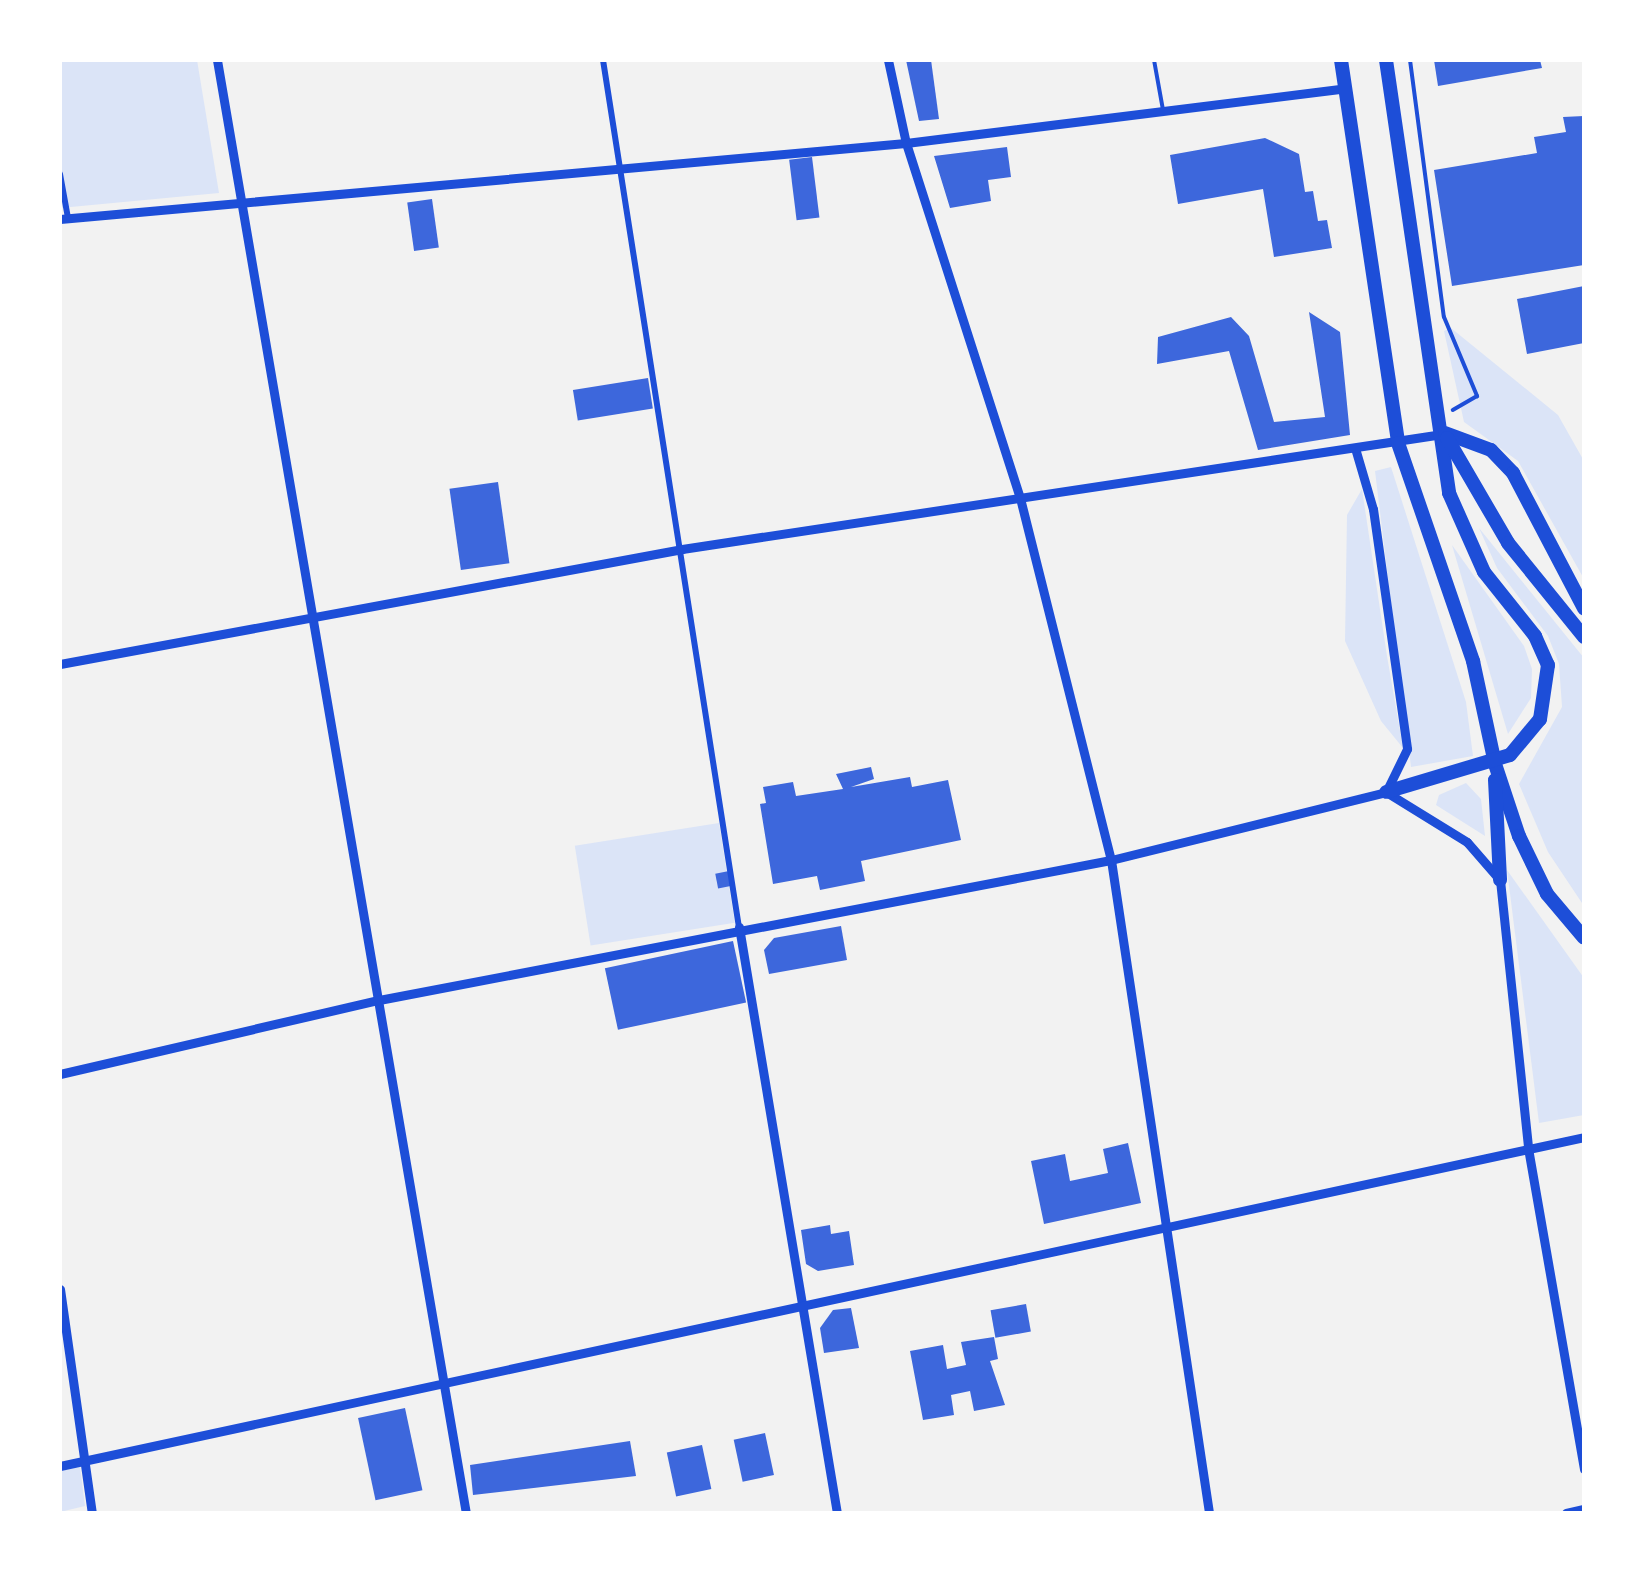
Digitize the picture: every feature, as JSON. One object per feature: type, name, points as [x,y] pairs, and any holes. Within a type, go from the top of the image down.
[{"type":"highway","points":[[1341,60],[1342,89],[1398,443],[1473,661],[1495,764],[1537,877],[1584,938]]},
{"type":"highway","points":[[1386,60],[1450,493],[1466,536],[1548,664],[1535,729],[1495,764],[1386,792]]},
{"type":"highway","points":[[1444,433],[1491,450],[1512,473],[1584,608]]},
{"type":"highway","points":[[1444,433],[1508,543],[1584,637]]},
{"type":"highway","points":[[1495,764],[1500,880]]},
{"type":"street","points":[[218,60],[316,616],[466,1513]]},
{"type":"street","points":[[603,60],[617,171],[837,1513]]},
{"type":"street","points":[[888,60],[906,143],[1020,498],[1111,860],[1209,1513]]},
{"type":"street","points":[[60,174],[64,219],[906,143],[1342,89]]},
{"type":"street","points":[[60,664],[682,549],[1444,433]]},
{"type":"street","points":[[1355,448],[1374,508],[1407,749],[1386,792]]},
{"type":"street","points":[[60,1074],[378,1000],[739,927],[1111,860],[1386,792],[1466,842],[1500,880],[1528,1148],[1584,1469]]},
{"type":"street","points":[[60,1466],[1584,1138]]},
{"type":"street","points":[[60,1289],[92,1513]]},
{"type":"street","points":[[1566,1513],[1584,1509]]},
{"type":"lane","points":[[1154,60],[1163,111]]},
{"type":"shaded area","points":[[60,60],[197,60],[219,193],[60,208]]},
{"type":"shaded area","points":[[1451,328],[1558,415],[1584,461],[1584,579],[1518,461],[1464,422],[1444,331]]},
{"type":"shaded area","points":[[1391,467],[1466,702],[1473,756],[1411,767],[1375,471]]},
{"type":"shaded area","points":[[1362,489],[1403,748],[1381,721],[1345,641],[1347,515]]},
{"type":"shaded area","points":[[1479,528],[1584,658],[1584,906],[1548,852],[1519,784],[1562,707],[1559,664],[1548,636],[1497,568]]},
{"type":"shaded area","points":[[1452,545],[1524,646],[1532,669],[1531,698],[1508,734]]},
{"type":"shaded area","points":[[1466,783],[1481,799],[1485,836],[1436,805],[1439,795]]},
{"type":"shaded area","points":[[719,823],[735,923],[591,946],[575,846]]},
{"type":"shaded area","points":[[1507,870],[1584,978],[1584,1115],[1539,1123]]},
{"type":"shaded area","points":[[80,1467],[85,1506],[60,1512],[60,1471]]},
{"type":"building","points":[[906,60],[931,60],[939,119],[919,121]]},
{"type":"building","points":[[1434,60],[1540,60],[1542,68],[1438,86]]},
{"type":"building","points":[[1584,116],[1584,265],[1452,286],[1434,170],[1537,153],[1534,137],[1566,132],[1563,117]]},
{"type":"building","points":[[1265,138],[1299,154],[1305,192],[1313,191],[1318,221],[1327,220],[1332,248],[1274,257],[1263,189],[1178,204],[1170,155]]},
{"type":"building","points":[[1007,147],[1011,177],[988,180],[991,201],[950,208],[934,156]]},
{"type":"building","points":[[812,157],[819,218],[797,220],[789,160]]},
{"type":"building","points":[[432,199],[439,248],[414,251],[407,202]]},
{"type":"building","points":[[1584,286],[1584,343],[1527,354],[1517,299]]},
{"type":"building","points":[[1309,312],[1340,332],[1350,435],[1258,450],[1229,351],[1157,364],[1158,337],[1231,317],[1249,336],[1274,422],[1325,417]]},
{"type":"building","points":[[648,378],[653,409],[578,421],[573,390]]},
{"type":"building","points":[[498,482],[509,563],[461,570],[449,489]]},
{"type":"building","points":[[871,767],[874,779],[851,787],[910,777],[912,787],[948,780],[961,840],[861,861],[865,881],[820,890],[817,876],[773,884],[760,804],[766,803],[763,787],[793,782],[796,796],[843,789],[836,774]]},
{"type":"building","points":[[729,871],[732,886],[718,888],[715,874]]},
{"type":"building","points":[[841,926],[847,960],[769,974],[764,950],[774,938]]},
{"type":"building","points":[[733,941],[746,1003],[618,1030],[605,968]]},
{"type":"building","points":[[1128,1143],[1141,1203],[1044,1224],[1031,1161],[1065,1154],[1070,1181],[1108,1173],[1103,1149]]},
{"type":"building","points":[[830,1225],[831,1234],[849,1231],[854,1265],[818,1271],[806,1264],[801,1230]]},
{"type":"building","points":[[1026,1304],[1031,1332],[995,1338],[991,1310]]},
{"type":"building","points":[[851,1308],[859,1348],[824,1353],[820,1328],[833,1310]]},
{"type":"building","points":[[994,1337],[998,1359],[990,1361],[1005,1405],[974,1411],[970,1391],[951,1395],[954,1415],[923,1420],[910,1351],[943,1345],[947,1369],[966,1365],[961,1342]]},
{"type":"building","points":[[405,1408],[422,1490],[376,1500],[358,1418]]},
{"type":"building","points":[[765,1433],[774,1475],[743,1482],[734,1440]]},
{"type":"building","points":[[630,1441],[636,1476],[473,1495],[470,1465]]},
{"type":"building","points":[[702,1445],[711,1489],[676,1497],[667,1452]]}]
